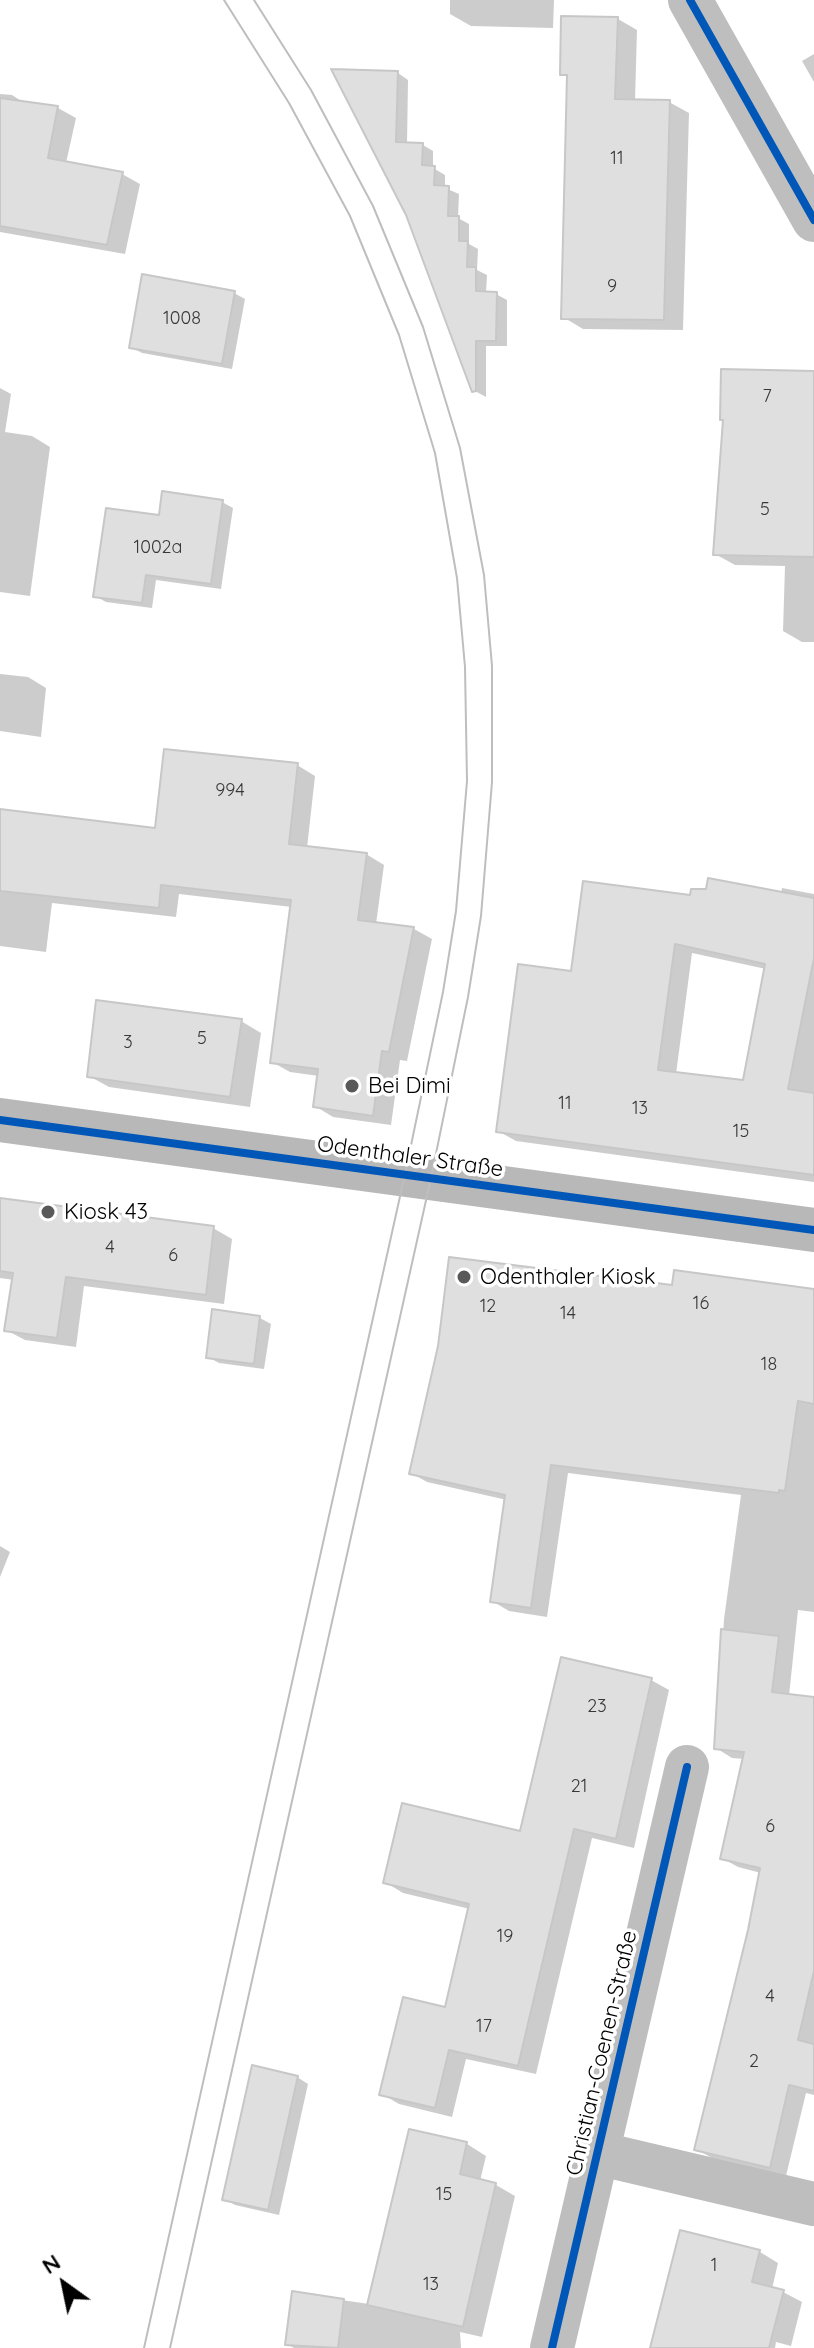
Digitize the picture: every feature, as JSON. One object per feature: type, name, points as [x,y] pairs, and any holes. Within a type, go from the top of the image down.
[{"type":"main road","name":"Odenthaler Straße","points":[[0,1120],[814,1230]]},
{"type":"street","points":[[690,0],[814,220]]},
{"type":"street","name":"Christian-Coenen-Straße","points":[[552,2348],[687,1767]]},
{"type":"street","name":"Christian-Coenen-Straße","points":[[597,2153],[814,2204]]},
{"type":"building","points":[[561,16],[618,17],[615,99],[670,100],[664,320],[561,319],[567,75],[560,75]]},
{"type":"building","points":[[331,69],[398,71],[396,142],[423,143],[422,165],[435,166],[434,185],[449,186],[448,216],[459,216],[459,241],[468,241],[467,267],[476,267],[476,291],[497,292],[496,341],[476,341],[476,391],[472,392],[406,215]]},
{"type":"building","points":[[0,98],[58,106],[48,158],[123,172],[107,245],[0,226]]},
{"type":"building","points":[[142,274],[235,291],[222,364],[129,348]]},
{"type":"building","points":[[721,369],[814,371],[814,557],[713,555],[723,420],[720,420]]},
{"type":"building","points":[[162,491],[223,500],[211,584],[146,575],[142,603],[93,597],[106,508],[159,515]]},
{"type":"building","points":[[164,749],[298,763],[289,844],[367,853],[358,920],[414,927],[389,1052],[382,1051],[373,1116],[313,1107],[318,1069],[270,1063],[291,900],[161,885],[159,908],[0,891],[0,809],[155,828]]},
{"type":"building","points":[[708,878],[814,898],[814,958],[788,1089],[814,1093],[814,1175],[496,1132],[518,964],[571,971],[583,881],[690,895],[691,889],[706,889]],"holes":[[[675,944],[765,964],[743,1080],[658,1070]]]},
{"type":"building","points":[[96,1000],[242,1019],[230,1097],[87,1077]]},
{"type":"building","points":[[0,1198],[214,1226],[206,1295],[66,1277],[57,1338],[4,1331],[13,1273],[0,1271]]},
{"type":"building","points":[[449,1257],[672,1285],[674,1270],[814,1289],[814,1404],[798,1401],[785,1491],[779,1490],[779,1493],[551,1465],[531,1608],[490,1602],[505,1495],[409,1474],[438,1346]]},
{"type":"building","points":[[212,1309],[260,1316],[254,1364],[206,1358]]},
{"type":"building","points":[[721,1629],[779,1636],[772,1692],[814,1697],[814,1971],[798,2040],[814,2044],[814,2091],[789,2085],[770,2168],[694,2150],[748,1930],[760,1868],[720,1859],[744,1752],[714,1749]]},
{"type":"building","points":[[561,1657],[652,1678],[616,1839],[574,1829],[518,2066],[449,2050],[435,2108],[379,2095],[403,1997],[445,2007],[469,1904],[383,1883],[402,1803],[520,1831]]},
{"type":"building","points":[[252,2065],[298,2076],[268,2210],[222,2200]]},
{"type":"building","points":[[409,2129],[467,2142],[460,2174],[496,2183],[463,2327],[367,2305]]},
{"type":"building","points":[[680,2230],[760,2250],[752,2282],[784,2290],[769,2348],[650,2348]]},
{"type":"building","points":[[292,2291],[344,2299],[338,2348],[285,2345]]},
{"type":"tram line","points":[[144,2348],[443,992],[456,911],[467,781],[465,667],[457,578],[435,453],[399,335],[350,216],[289,103],[224,0]]},
{"type":"tram line","points":[[170,2348],[431,1178],[468,997],[481,916],[492,782],[492,666],[484,575],[460,448],[423,327],[373,206],[311,90],[254,0]]},
{"type":"cycle path","points":[[690,0],[814,220]]},
{"type":"cycle path","points":[[0,1120],[814,1230]]},
{"type":"cycle path","points":[[552,2348],[687,1767]]},
{"type":"place","name":"Bei Dimi","points":[[352,1086]]},
{"type":"place","name":"Kiosk 43","points":[[48,1212]]},
{"type":"place","name":"Odenthaler Kiosk","points":[[464,1277]]}]
